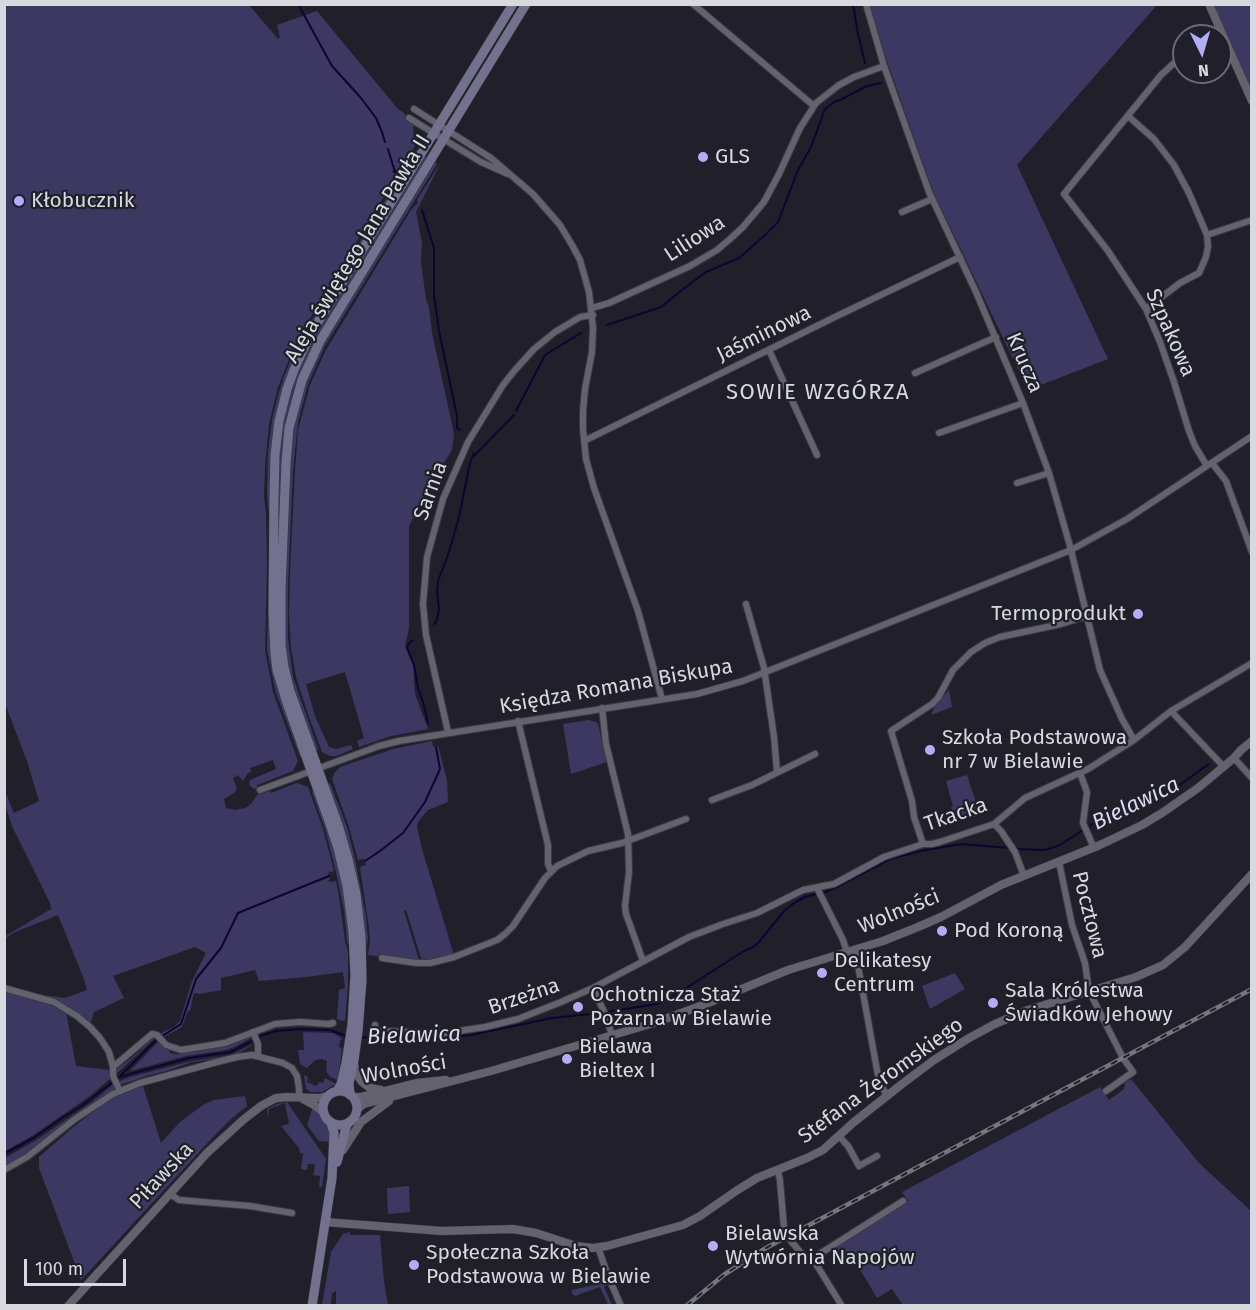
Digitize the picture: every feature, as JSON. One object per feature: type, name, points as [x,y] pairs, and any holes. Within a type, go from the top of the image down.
[{"type":"main road","name":"Aleja świętego Jana Pawła II","points":[[332,1094],[341,1084],[353,1043],[361,993],[360,928],[356,894],[340,831],[281,687],[274,646],[275,455],[279,421],[287,389],[310,335],[513,4]]},
{"type":"main road","name":"Aleja świętego Jana Pawła II","points":[[315,770],[290,691],[281,645],[280,597],[286,463],[291,417],[302,380],[320,341],[526,4]]},
{"type":"main road","name":"Aleja świętego Jana Pawła II","points":[[352,1096],[349,1083],[354,1060],[353,1043]]},
{"type":"main road","points":[[344,1092],[352,1096],[357,1109],[355,1117],[347,1124],[340,1126],[325,1118],[322,1105],[332,1094],[344,1092]]},
{"type":"main road","points":[[312,1305],[332,1178],[334,1133],[331,1123]]},
{"type":"main road","points":[[332,1178],[347,1124]]},
{"type":"street","points":[[693,4],[814,106]]},
{"type":"street","name":"Krucza","points":[[866,4],[884,66],[932,199],[996,337],[1049,472],[1071,550],[1100,670],[1134,740]]},
{"type":"street","points":[[1209,4],[1218,24]]},
{"type":"street","points":[[1232,56],[1251,101]]},
{"type":"street","points":[[1146,309],[1180,283],[1199,273],[1208,246],[1206,235],[1189,193],[1174,165],[1148,133],[1128,116],[1172,65]]},
{"type":"street","name":"Liliowa","points":[[592,312],[690,266],[730,239],[764,202],[800,128],[814,106],[839,85],[884,66]]},
{"type":"street","points":[[414,109],[481,162],[511,176],[540,201],[566,235],[586,277],[594,332],[583,406],[584,441],[589,472],[633,594],[662,699]]},
{"type":"street","name":"Szpakowa","points":[[1128,116],[1064,194],[1108,251],[1146,309],[1160,342],[1189,431],[1198,451],[1226,481],[1251,552]]},
{"type":"street","points":[[409,118],[437,129]]},
{"type":"street","points":[[902,212],[932,199]]},
{"type":"street","points":[[1206,235],[1251,220]]},
{"type":"street","name":"Jaśminowa","points":[[584,441],[960,257]]},
{"type":"street","name":"Sarnia","points":[[448,732],[426,635],[423,604],[427,557],[443,499],[468,442],[503,385],[534,349],[555,332],[592,312]]},
{"type":"street","points":[[915,372],[996,337]]},
{"type":"street","points":[[769,350],[818,455]]},
{"type":"street","points":[[939,434],[1023,403]]},
{"type":"street","name":"Księdza Romana Biskupa","points":[[260,790],[386,744],[448,732],[662,699],[720,688],[765,673],[1071,550],[1127,519],[1251,436]]},
{"type":"street","points":[[1017,483],[1049,472]]},
{"type":"street","points":[[746,604],[765,673],[777,772]]},
{"type":"street","points":[[923,844],[891,731],[932,704],[938,698],[953,670],[971,652],[985,643],[1000,637],[1054,627],[1087,616]]},
{"type":"street","name":"Tkacka","points":[[817,888],[834,884],[884,857],[994,824],[1024,798],[1088,769],[1134,740],[1171,711],[1251,663]]},
{"type":"street","points":[[602,708],[606,744],[628,840],[629,875],[626,914],[643,961]]},
{"type":"street","points":[[1171,711],[1224,767]]},
{"type":"street","points":[[518,721],[548,845],[551,871]]},
{"type":"street","name":"Wolności","points":[[357,1109],[364,1104],[532,1060],[612,1035],[698,1007],[788,970],[883,941],[931,921],[997,887],[1128,832],[1162,813],[1197,788],[1224,767],[1251,741]]},
{"type":"street","points":[[712,800],[752,785],[815,754]]},
{"type":"street","points":[[1234,758],[1251,778]]},
{"type":"street","points":[[1080,773],[1087,792],[1083,823],[1094,848]]},
{"type":"street","points":[[382,958],[430,963],[454,957],[497,940],[513,926],[551,871],[560,864],[588,851],[628,840],[686,819]]},
{"type":"street","points":[[994,824],[1015,852],[1024,876]]},
{"type":"street","name":"Pocztowa","points":[[1059,862],[1089,991],[1123,1058],[1133,1072],[1106,1091]]},
{"type":"street","name":"Stefana Żeromskiego","points":[[325,1222],[442,1231],[508,1229],[529,1232],[582,1247],[598,1248],[688,1223],[748,1184],[817,1154],[934,1060],[987,1028],[1028,1010],[1141,976],[1171,960],[1251,874]]},
{"type":"street","points":[[817,888],[843,940],[851,950],[879,1081],[887,1096]]},
{"type":"street","name":"Brzeżna","points":[[375,1025],[375,1030],[378,1031],[453,1032],[496,1025],[527,1016],[592,988],[689,937],[757,913],[803,890],[817,888]]},
{"type":"street","points":[[4,988],[54,1002],[90,1027],[110,1054],[120,1091]]},
{"type":"street","points":[[592,988],[612,1035]]},
{"type":"street","points":[[113,1067],[152,1034],[167,1046],[181,1050],[255,1036],[268,1026],[303,1022],[333,1023]]},
{"type":"street","points":[[255,1036],[259,1047],[258,1056]]},
{"type":"street","points":[[4,1170],[31,1155],[85,1111],[120,1091],[140,1083],[243,1056],[258,1056],[279,1061],[292,1068],[299,1082],[298,1098],[322,1111]]},
{"type":"street","points":[[354,1060],[356,1073],[362,1082],[370,1088],[386,1090]]},
{"type":"street","name":"Wolności","points":[[352,1096],[361,1097],[417,1083],[462,1079]]},
{"type":"street","name":"Piławska","points":[[68,1305],[218,1143],[256,1110],[276,1098],[320,1098],[332,1094]]},
{"type":"street","points":[[338,1159],[361,1122],[376,1109],[398,1096]]},
{"type":"street","points":[[839,1136],[860,1166],[877,1156]]},
{"type":"street","points":[[778,1170],[783,1228],[801,1253],[816,1264],[842,1305]]},
{"type":"street","points":[[170,1194],[179,1200],[245,1205],[292,1213]]},
{"type":"street","points":[[810,1260],[903,1201]]},
{"type":"street","points":[[598,1248],[621,1305]]},
{"type":"shaded area","points":[[5,5],[249,5],[278,39],[280,37],[277,25],[317,11],[397,108],[405,114],[406,120],[414,125],[415,146],[400,171],[394,169],[392,172],[397,175],[313,313],[292,352],[278,387],[269,424],[264,496],[267,568],[265,650],[273,692],[298,761],[293,771],[257,785],[258,788],[254,789],[249,785],[250,780],[276,769],[273,760],[250,768],[251,772],[243,781],[238,775],[233,778],[237,789],[224,799],[226,808],[235,810],[251,804],[257,795],[270,791],[271,793],[297,783],[308,787],[323,829],[334,871],[328,873],[330,879],[328,880],[329,882],[336,881],[348,952],[345,1021],[337,1018],[339,990],[345,988],[343,972],[259,981],[255,970],[221,978],[221,990],[194,993],[190,1011],[182,1027],[162,1038],[159,1034],[174,1027],[180,1021],[192,981],[206,953],[195,947],[113,976],[124,998],[94,1012],[90,1025],[64,1005],[7,986],[36,994],[65,998],[87,990],[58,915],[5,938],[51,909],[13,828],[5,805],[4,789],[14,813],[39,801],[27,761],[4,701]]},
{"type":"shaded area","points":[[869,5],[1157,5],[1017,165],[1108,359],[1028,390],[932,189]]},
{"type":"shaded area","points":[[1214,5],[1251,5],[1251,92],[1232,47],[1232,24],[1222,24]]},
{"type":"shaded area","points":[[416,150],[418,151],[281,396],[269,617],[270,643],[272,665],[302,756],[300,757],[276,693],[267,650],[269,513],[267,495],[268,452],[272,420],[284,376],[301,338]]},
{"type":"shaded area","points":[[425,156],[428,157],[295,387],[287,418],[278,546],[279,462],[283,420],[297,371],[319,329]]},
{"type":"shaded area","points":[[435,161],[437,164],[325,346],[308,384],[298,422],[293,470],[288,639],[293,677],[318,749],[316,751],[292,683],[285,639],[285,572],[290,464],[295,418],[305,383],[323,343]]},
{"type":"shaded area","points":[[441,162],[416,212],[422,243],[421,262],[426,299],[454,434],[452,450],[428,488],[409,526],[409,628],[405,646],[413,664],[415,694],[428,729],[391,736],[359,747],[357,741],[364,738],[345,672],[306,684],[315,716],[329,747],[336,749],[351,745],[353,749],[330,756],[322,752],[308,714],[296,677],[291,648],[290,573],[298,430],[310,385],[326,350]]},
{"type":"shaded area","points":[[949,690],[952,707],[931,715],[936,704]]},
{"type":"shaded area","points":[[589,720],[598,724],[607,762],[571,774],[563,724]]},
{"type":"shaded area","points":[[432,741],[433,747],[438,746],[447,780],[448,802],[428,810],[418,822],[417,827],[454,955],[425,961],[421,958],[406,910],[404,911],[419,960],[368,955],[369,928],[360,867],[366,865],[364,859],[358,860],[332,779],[340,767],[393,749]]},
{"type":"shaded area","points":[[967,775],[980,815],[955,822],[946,781]]},
{"type":"shaded area","points":[[330,783],[347,827],[355,859],[366,916],[368,939],[366,950],[350,850],[328,784]]},
{"type":"shaded area","points":[[314,789],[339,867],[351,951],[347,941],[337,876],[326,832],[312,792]]},
{"type":"shaded area","points":[[955,973],[965,989],[930,1009],[922,986]]},
{"type":"shaded area","points":[[4,990],[57,1005],[87,1027],[98,1039],[104,1049],[92,1033],[66,1012],[76,1066],[109,1070],[110,1079],[90,1096],[32,1136],[5,1151]]},
{"type":"shaded area","points":[[303,1032],[333,1033],[343,1039],[340,1040],[339,1047],[342,1048],[338,1080],[330,1077],[326,1071],[327,1061],[315,1060],[307,1068],[300,1064],[298,1050],[304,1050]]},
{"type":"shaded area","points":[[250,1036],[253,1037],[226,1050],[186,1056],[130,1071],[158,1042],[155,1038],[115,1075],[116,1070],[154,1037],[168,1048],[170,1053],[177,1054],[220,1047]]},
{"type":"shaded area","points":[[255,1043],[235,1055],[192,1062],[123,1084],[118,1082],[187,1062],[231,1055]]},
{"type":"shaded area","points":[[304,1075],[308,1077],[307,1082],[316,1086],[319,1082],[323,1083],[325,1078],[336,1084],[322,1092],[311,1092],[306,1089]]},
{"type":"shaded area","points":[[1131,1079],[1199,1163],[1251,1211],[1251,1305],[903,1305],[892,1289],[877,1298],[855,1261],[847,1266],[833,1248],[908,1201],[902,1192],[1100,1087],[1109,1100],[1124,1089],[1124,1083]]},
{"type":"shaded area","points":[[114,1084],[115,1088],[112,1091],[82,1110],[25,1155],[5,1166],[5,1158],[38,1139]]},
{"type":"shaded area","points":[[143,1086],[161,1143],[180,1122],[214,1100],[245,1096],[247,1106],[213,1137],[81,1280],[39,1168],[39,1157],[110,1099]]},
{"type":"shaded area","points":[[287,1102],[326,1159],[322,1187],[319,1187],[320,1176],[313,1175],[314,1164],[308,1164],[307,1170],[301,1169],[303,1153],[300,1153],[299,1148],[281,1126],[289,1124],[285,1103],[269,1109],[268,1119],[267,1109]]},
{"type":"shaded area","points":[[313,1107],[329,1128],[331,1142],[319,1141],[307,1125]]},
{"type":"shaded area","points":[[409,1186],[410,1212],[388,1214],[387,1188]]},
{"type":"shaded area","points":[[350,1232],[350,1235],[380,1235],[388,1305],[336,1305],[336,1289],[332,1293],[332,1305],[322,1305],[331,1252],[343,1234]]},
{"type":"shaded area","points":[[603,1283],[608,1285],[604,1287],[612,1305],[608,1305],[600,1287],[575,1296],[572,1294],[572,1290]]},
{"type":"waterway","points":[[298,4],[332,66],[376,118],[385,142]]},
{"type":"waterway","points":[[853,4],[865,63]]},
{"type":"waterway","points":[[607,325],[661,307],[706,272],[739,258],[764,236],[778,222],[825,109],[867,86],[881,83]]},
{"type":"waterway","points":[[388,149],[395,172]]},
{"type":"waterway","points":[[422,210],[434,248],[434,295],[439,331],[457,416],[457,428],[460,430]]},
{"type":"waterway","points":[[516,411],[545,355],[581,333]]},
{"type":"waterway","points":[[474,456],[514,415]]},
{"type":"waterway","points":[[434,624],[439,610],[438,581],[459,517],[474,453]]},
{"type":"waterway","points":[[413,640],[407,648],[414,665],[428,723]]},
{"type":"waterway","points":[[365,861],[403,833],[425,802],[440,769],[436,747]]},
{"type":"waterway","name":"Bielawica","points":[[1015,849],[1045,850],[1060,845],[1114,810],[1165,793],[1209,764]]},
{"type":"waterway","name":"Bielawica","points":[[822,893],[890,859],[921,851],[961,844],[1010,848]]},
{"type":"waterway","points":[[121,1075],[156,1040],[181,1024],[196,979],[221,948],[238,913],[329,876]]},
{"type":"waterway","name":"Bielawica","points":[[361,1038],[378,1036],[443,1038],[471,1035],[552,1018],[657,1004],[753,947],[784,911],[805,897],[816,894]]},
{"type":"waterway","name":"Bielawica","points":[[4,1154],[35,1137],[83,1105],[119,1077],[189,1058],[231,1052],[275,1031],[330,1030],[346,1036]]},
{"type":"railway","points":[[686,1306],[725,1274],[766,1248],[1252,989]]},
{"type":"place","name":"GLS","points":[[703,157]]},
{"type":"place","name":"Kłobucznik","points":[[19,201]]},
{"type":"place","name":"Termoprodukt","points":[[1138,614]]},
{"type":"place","name":"Szkoła Podstawowa nr 7 w Bielawie","points":[[930,750]]},
{"type":"place","name":"Pod Koroną","points":[[942,931]]},
{"type":"place","name":"Delikatesy Centrum","points":[[822,973]]},
{"type":"place","name":"Sala Królestwa Świadków Jehowy","points":[[993,1003]]},
{"type":"place","name":"Ochotnicza Staż Pożarna w Bielawie","points":[[578,1007]]},
{"type":"place","name":"Bielawa Bieltex I","points":[[567,1059]]},
{"type":"place","name":"Bielawska Wytwórnia Napojów","points":[[713,1246]]},
{"type":"place","name":"Społeczna Szkoła Podstawowa w Bielawie","points":[[414,1265]]},
{"type":"district","name":"SOWIE WZGÓRZA","points":[[818,393]]}]
